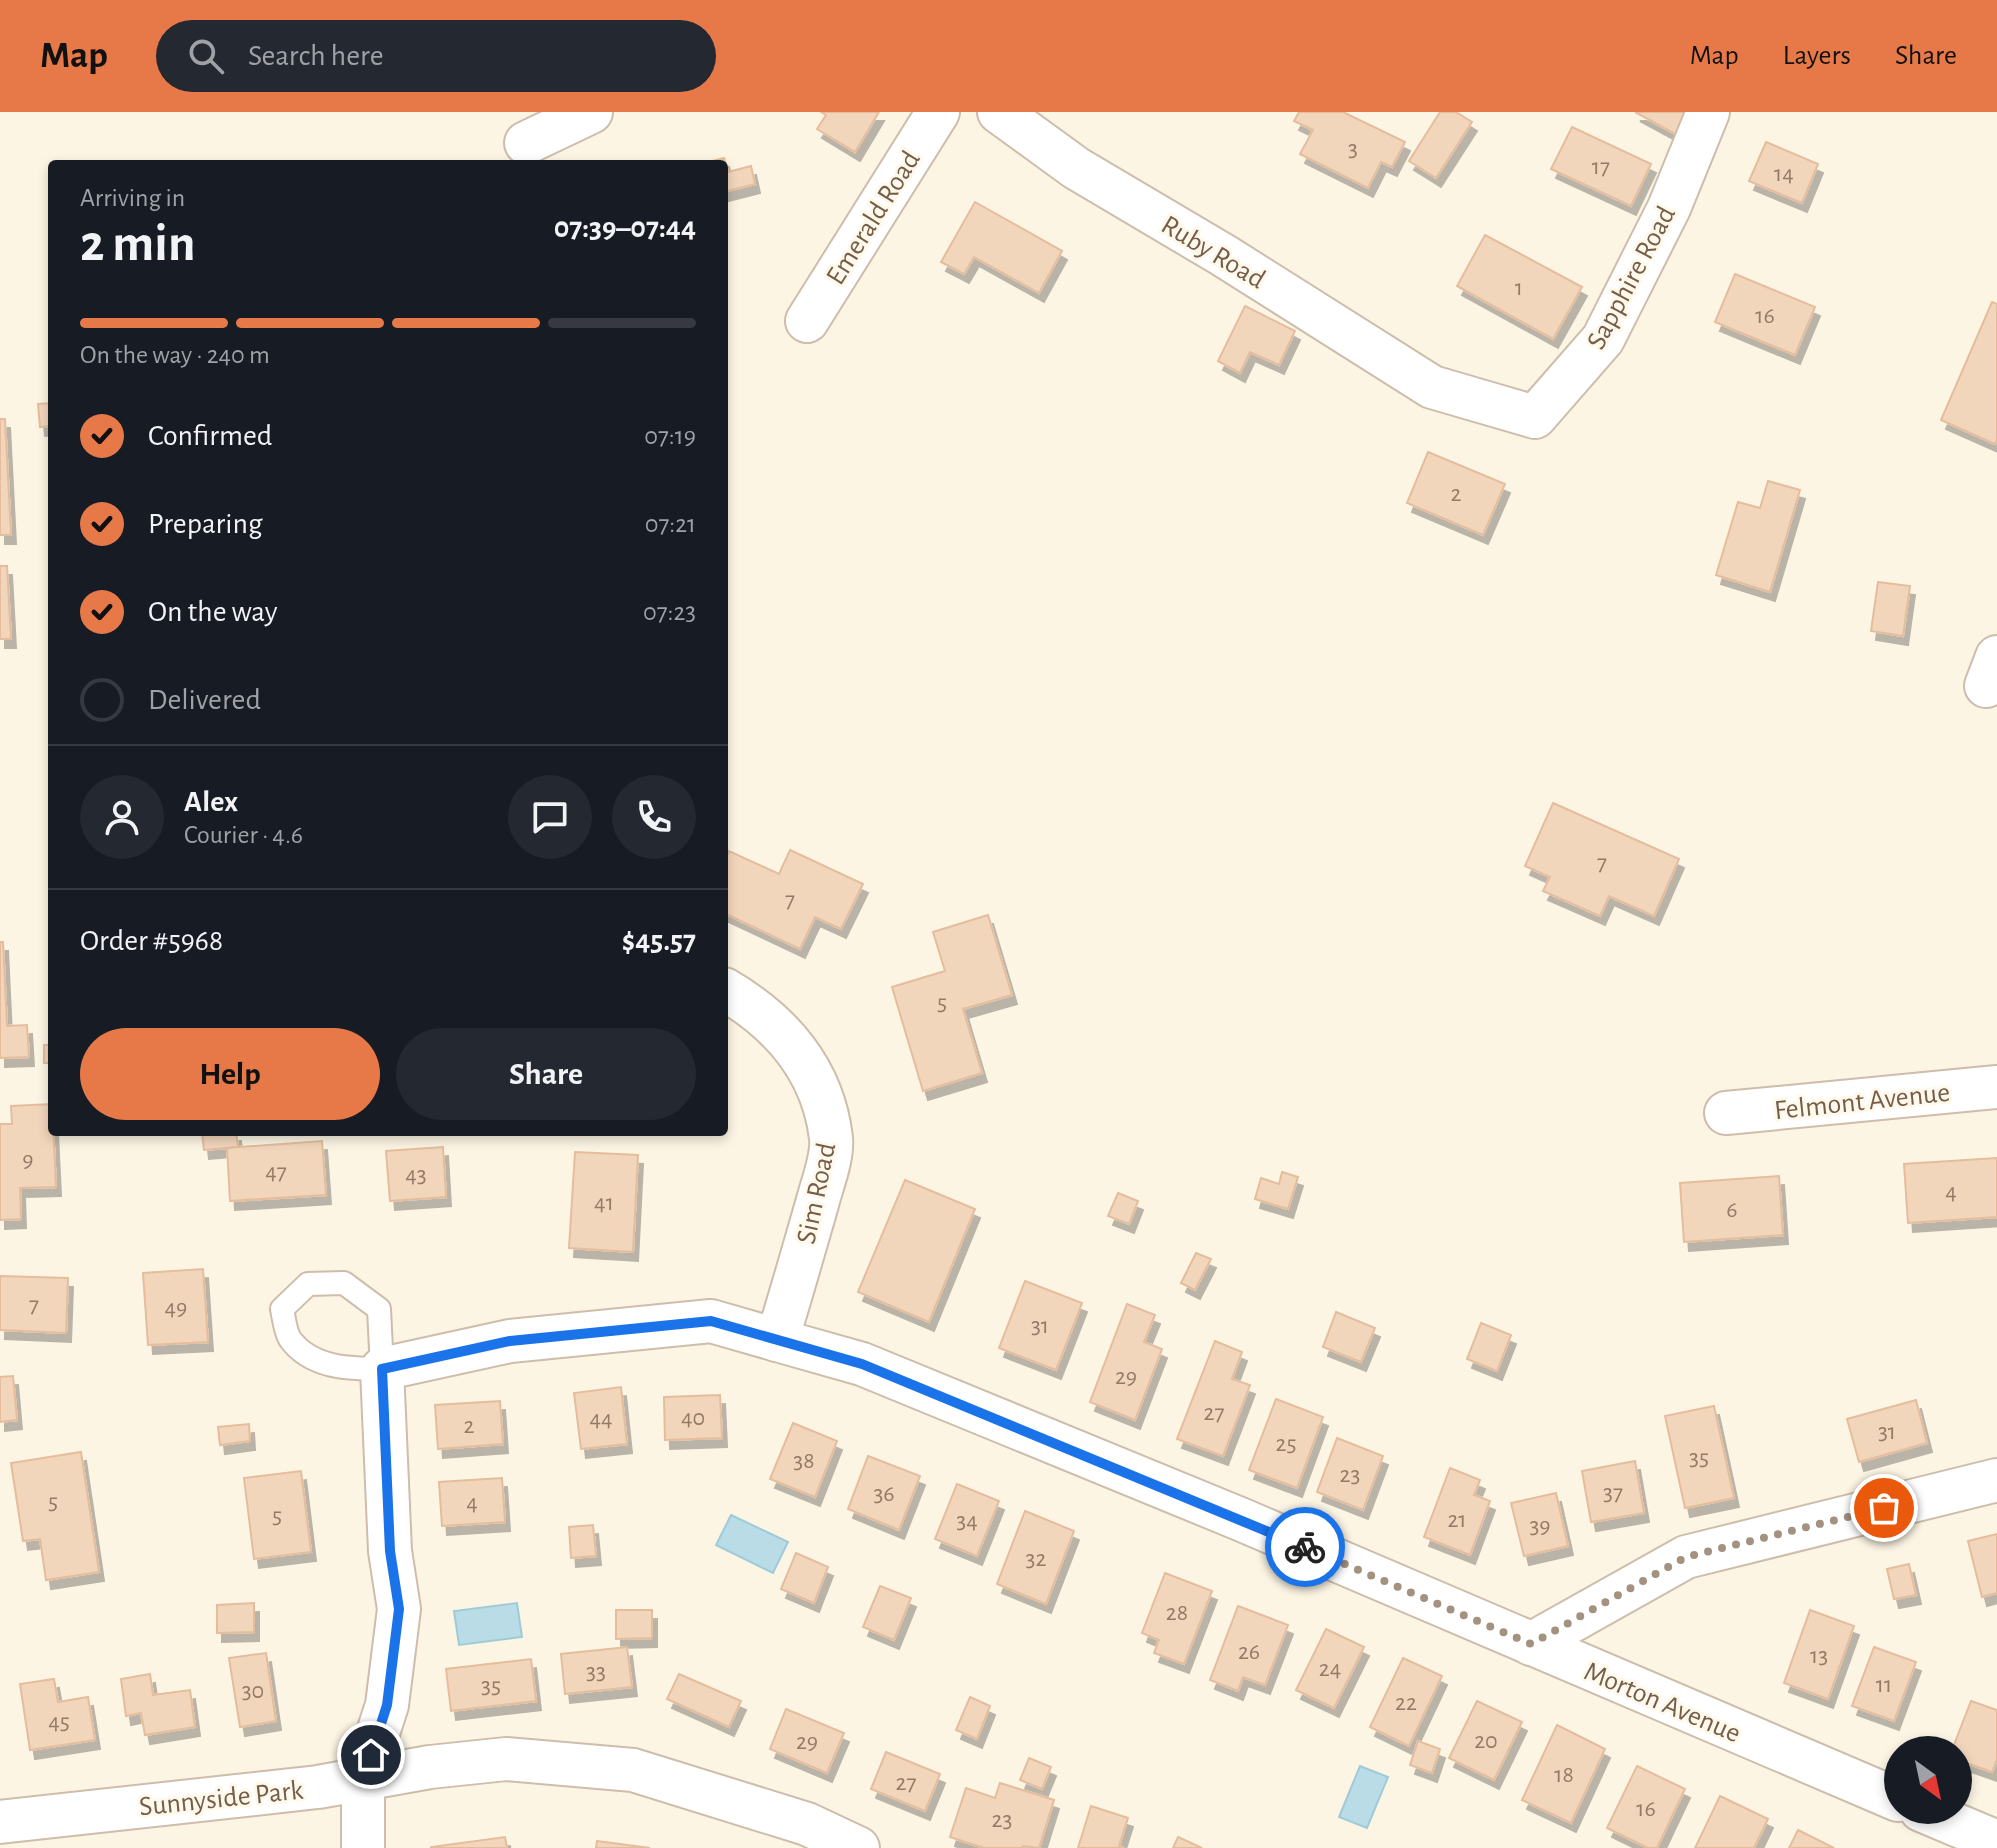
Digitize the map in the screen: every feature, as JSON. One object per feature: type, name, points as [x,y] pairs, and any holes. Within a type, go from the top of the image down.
[{"type":"street","points":[[526,143],[591,112]]},
{"type":"street","name":"Emerald Road","points":[[807,321],[938,112]]},
{"type":"street","name":"Ruby Road","points":[[999,112],[1076,168],[1223,255],[1432,387]]},
{"type":"street","name":"Sapphire Road","points":[[1432,387],[1535,417],[1603,339],[1669,208],[1708,112]]},
{"type":"street","name":"Sim Road","points":[[728,992],[774,1023],[796,1049],[812,1075],[832,1140],[825,1176],[777,1340]]},
{"type":"street","name":"Felmont Avenue","points":[[1726,1113],[1997,1087]]},
{"type":"street","name":"Morton Avenue","points":[[382,1369],[510,1341],[711,1321],[862,1364],[1240,1519],[1884,1794]]},
{"type":"street","points":[[363,1848],[363,1779],[387,1705],[399,1609],[390,1551],[382,1369]]},
{"type":"street","points":[[1531,1644],[1686,1557],[1997,1480]]},
{"type":"street","name":"Sunnyside Park","points":[[0,1822],[303,1788],[430,1767],[506,1759],[633,1770],[800,1836],[858,1848]]},
{"type":"street","points":[[1954,1824],[1997,1842]]},
{"type":"lane","points":[[344,1283],[379,1309],[382,1369],[350,1369],[311,1359],[289,1337],[282,1309],[308,1284],[344,1283]]},
{"type":"water","points":[[731,1515],[788,1542],[773,1573],[716,1545]]},
{"type":"water","points":[[517,1603],[522,1637],[459,1645],[454,1611]]},
{"type":"water","points":[[1360,1766],[1388,1777],[1367,1828],[1339,1817]]},
{"type":"building","points":[[821,112],[879,112],[855,152],[817,129],[826,115]]},
{"type":"building","points":[[1299,112],[1343,112],[1405,142],[1392,167],[1381,162],[1368,188],[1300,154],[1313,130],[1294,121]]},
{"type":"building","points":[[1440,112],[1456,112],[1472,122],[1436,178],[1409,161]]},
{"type":"building","points":[[1635,112],[1692,112],[1679,136]]},
{"type":"building","points":[[1572,127],[1651,164],[1631,206],[1551,169]]},
{"type":"building","points":[[1766,142],[1818,164],[1802,203],[1749,181]]},
{"type":"building","points":[[751,166],[755,184],[728,191],[728,172]]},
{"type":"building","points":[[975,202],[1062,251],[1039,293],[974,257],[964,274],[941,262]]},
{"type":"building","points":[[1485,235],[1582,287],[1553,339],[1457,286]]},
{"type":"building","points":[[1735,274],[1815,307],[1795,355],[1715,322]]},
{"type":"building","points":[[1992,302],[1997,304],[1995,444],[1941,420]]},
{"type":"building","points":[[1245,306],[1295,331],[1279,365],[1250,352],[1240,373],[1218,361]]},
{"type":"building","points":[[48,403],[48,426],[40,427],[38,404]]},
{"type":"building","points":[[0,419],[5,419],[11,535],[0,535]]},
{"type":"building","points":[[1428,452],[1505,484],[1483,535],[1407,503]]},
{"type":"building","points":[[1768,481],[1800,490],[1770,592],[1716,575],[1738,502],[1760,508]]},
{"type":"building","points":[[0,566],[7,566],[11,639],[0,639]]},
{"type":"building","points":[[1878,582],[1910,586],[1903,636],[1871,631]]},
{"type":"building","points":[[1553,803],[1679,859],[1654,916],[1609,896],[1600,916],[1543,891],[1550,877],[1525,866]]},
{"type":"building","points":[[790,850],[863,884],[841,929],[815,917],[800,949],[728,915],[729,851],[779,874]]},
{"type":"building","points":[[988,915],[1012,995],[963,1009],[982,1073],[923,1091],[892,987],[945,971],[933,932]]},
{"type":"building","points":[[0,942],[3,942],[7,1026],[27,1025],[29,1057],[0,1058]]},
{"type":"building","points":[[44,1045],[48,1045],[48,1063],[44,1063]]},
{"type":"building","points":[[48,1104],[48,1136],[54,1136],[56,1187],[20,1188],[21,1219],[0,1220],[0,1124],[12,1124],[11,1106]]},
{"type":"building","points":[[202,1136],[237,1136],[238,1147],[204,1150]]},
{"type":"building","points":[[322,1141],[326,1195],[230,1201],[227,1148]]},
{"type":"building","points":[[443,1147],[446,1197],[390,1201],[386,1151]]},
{"type":"building","points":[[575,1152],[638,1155],[633,1252],[569,1248]]},
{"type":"building","points":[[1997,1158],[1997,1217],[1908,1223],[1904,1164]]},
{"type":"building","points":[[1282,1172],[1298,1177],[1288,1209],[1255,1199],[1261,1178],[1279,1184]]},
{"type":"building","points":[[1779,1176],[1783,1235],[1684,1242],[1680,1183]]},
{"type":"building","points":[[905,1180],[975,1209],[929,1322],[858,1292]]},
{"type":"building","points":[[1118,1193],[1138,1201],[1129,1224],[1108,1216]]},
{"type":"building","points":[[1196,1253],[1211,1259],[1195,1290],[1181,1283]]},
{"type":"building","points":[[203,1269],[208,1342],[148,1345],[143,1273]]},
{"type":"building","points":[[0,1276],[68,1278],[66,1333],[0,1330]]},
{"type":"building","points":[[1025,1281],[1082,1303],[1056,1370],[999,1348]]},
{"type":"building","points":[[1127,1304],[1155,1315],[1144,1342],[1162,1349],[1135,1420],[1090,1402]]},
{"type":"building","points":[[1336,1312],[1375,1328],[1361,1362],[1323,1347]]},
{"type":"building","points":[[1481,1323],[1511,1335],[1497,1371],[1467,1359]]},
{"type":"building","points":[[1215,1341],[1242,1352],[1232,1379],[1250,1385],[1223,1456],[1177,1439]]},
{"type":"building","points":[[13,1376],[17,1420],[0,1422],[0,1377]]},
{"type":"building","points":[[621,1387],[627,1444],[581,1449],[574,1393]]},
{"type":"building","points":[[720,1395],[722,1438],[665,1440],[664,1397]]},
{"type":"building","points":[[1276,1399],[1323,1417],[1297,1488],[1249,1470]]},
{"type":"building","points":[[1916,1400],[1927,1443],[1859,1462],[1847,1419]]},
{"type":"building","points":[[500,1401],[503,1444],[438,1449],[435,1405]]},
{"type":"building","points":[[1714,1406],[1734,1498],[1685,1508],[1665,1416]]},
{"type":"building","points":[[793,1423],[837,1441],[815,1497],[770,1479]]},
{"type":"building","points":[[249,1424],[250,1441],[220,1445],[218,1427]]},
{"type":"building","points":[[1337,1438],[1383,1456],[1363,1510],[1317,1492]]},
{"type":"building","points":[[81,1452],[99,1572],[46,1580],[40,1539],[23,1541],[11,1463]]},
{"type":"building","points":[[868,1456],[920,1476],[899,1530],[848,1509]]},
{"type":"building","points":[[1635,1461],[1644,1513],[1591,1522],[1582,1471]]},
{"type":"building","points":[[1450,1468],[1480,1480],[1474,1495],[1490,1501],[1470,1555],[1424,1537]]},
{"type":"building","points":[[301,1471],[311,1552],[254,1559],[244,1478]]},
{"type":"building","points":[[502,1478],[505,1522],[442,1526],[439,1482]]},
{"type":"building","points":[[957,1484],[999,1501],[977,1556],[935,1539]]},
{"type":"building","points":[[1556,1493],[1568,1546],[1524,1556],[1511,1503]]},
{"type":"building","points":[[1025,1511],[1074,1531],[1046,1604],[997,1584]]},
{"type":"building","points":[[593,1525],[596,1556],[571,1558],[569,1527]]},
{"type":"building","points":[[1997,1534],[1997,1593],[1982,1597],[1968,1541]]},
{"type":"building","points":[[796,1553],[828,1567],[814,1603],[781,1589]]},
{"type":"building","points":[[1909,1564],[1916,1595],[1894,1599],[1887,1569]]},
{"type":"building","points":[[1165,1573],[1212,1591],[1184,1664],[1154,1653],[1159,1640],[1142,1633]]},
{"type":"building","points":[[880,1586],[911,1598],[894,1640],[863,1627]]},
{"type":"building","points":[[254,1603],[254,1632],[217,1633],[217,1605]]},
{"type":"building","points":[[1238,1606],[1288,1625],[1265,1685],[1243,1677],[1238,1691],[1210,1680]]},
{"type":"building","points":[[616,1610],[652,1610],[652,1638],[616,1639]]},
{"type":"building","points":[[1810,1610],[1854,1626],[1828,1699],[1784,1683]]},
{"type":"building","points":[[1326,1629],[1364,1647],[1334,1708],[1296,1690]]},
{"type":"building","points":[[627,1647],[632,1687],[565,1694],[561,1654]]},
{"type":"building","points":[[1874,1647],[1916,1662],[1894,1721],[1852,1706]]},
{"type":"building","points":[[266,1653],[276,1721],[240,1727],[229,1658]]},
{"type":"building","points":[[1403,1658],[1442,1676],[1409,1746],[1370,1727]]},
{"type":"building","points":[[531,1659],[536,1701],[451,1711],[446,1669]]},
{"type":"building","points":[[150,1674],[153,1695],[190,1690],[195,1727],[145,1735],[141,1713],[126,1716],[121,1679]]},
{"type":"building","points":[[679,1674],[741,1701],[729,1727],[667,1699]]},
{"type":"building","points":[[54,1679],[58,1702],[88,1697],[95,1740],[30,1750],[20,1684]]},
{"type":"building","points":[[970,1697],[990,1706],[977,1739],[956,1730]]},
{"type":"building","points":[[1477,1701],[1522,1722],[1494,1780],[1449,1758]]},
{"type":"building","points":[[1971,1701],[1997,1710],[1997,1759],[1992,1772],[1972,1765],[1972,1736],[1957,1736]]},
{"type":"building","points":[[786,1709],[844,1733],[827,1773],[770,1749]]},
{"type":"building","points":[[1557,1725],[1605,1749],[1571,1823],[1522,1800]]},
{"type":"building","points":[[1418,1741],[1440,1749],[1432,1773],[1410,1765]]},
{"type":"building","points":[[886,1752],[940,1774],[925,1811],[871,1789]]},
{"type":"building","points":[[1029,1758],[1051,1767],[1042,1789],[1020,1780]]},
{"type":"building","points":[[1637,1766],[1685,1789],[1657,1848],[1648,1848],[1607,1828]]},
{"type":"building","points":[[1000,1783],[1054,1800],[1039,1848],[984,1848],[950,1837],[966,1788],[995,1798]]},
{"type":"building","points":[[1720,1796],[1768,1819],[1754,1848],[1695,1848]]},
{"type":"building","points":[[1091,1806],[1128,1818],[1119,1846],[1124,1848],[1078,1848]]},
{"type":"building","points":[[1798,1830],[1834,1848],[1789,1848]]},
{"type":"building","points":[[505,1837],[507,1848],[431,1848],[431,1847]]},
{"type":"building","points":[[1178,1837],[1202,1848],[1173,1848]]},
{"type":"building","points":[[597,1841],[650,1848],[596,1848]]},
{"type":"way so far","points":[[1305,1547],[1531,1644],[1686,1557],[1884,1508]]},
{"type":"route","points":[[371,1755],[387,1705],[399,1609],[390,1551],[382,1369],[510,1341],[711,1321],[862,1364],[1305,1547]]}]
